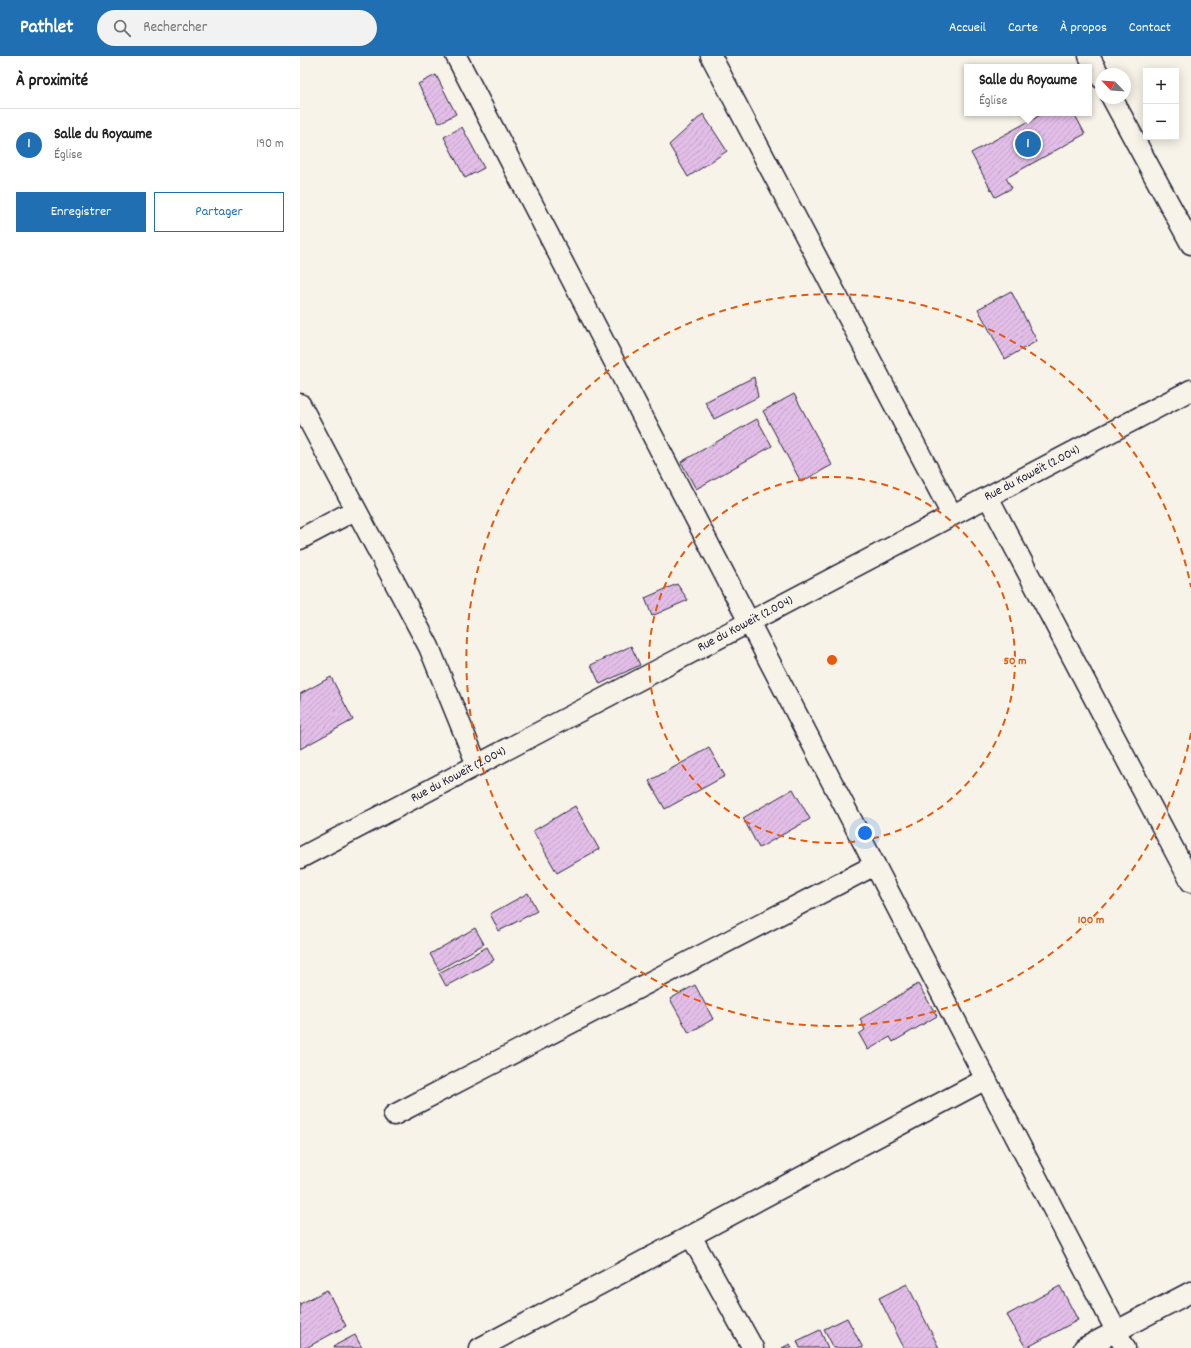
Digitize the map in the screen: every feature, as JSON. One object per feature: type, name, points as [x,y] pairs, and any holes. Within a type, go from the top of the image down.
[{"type":"street","points":[[456,56],[1121,1340]]},
{"type":"street","points":[[711,56],[952,515]]},
{"type":"street","points":[[1089,56],[1096,68]]},
{"type":"street","points":[[1115,104],[1191,244]]},
{"type":"street","name":"Rue du Koweït (2.004)","points":[[300,858],[1191,390]]},
{"type":"street","points":[[300,404],[429,647],[477,765]]},
{"type":"street","points":[[988,497],[1191,882]]},
{"type":"street","points":[[300,539],[355,510]]},
{"type":"street","points":[[394,1115],[875,865]]},
{"type":"street","points":[[480,1348],[986,1079]]},
{"type":"street","points":[[691,1236],[753,1348]]},
{"type":"street","points":[[1084,1348],[1121,1340],[1191,1292]]},
{"type":"building","points":[[436,75],[456,114],[439,123],[418,84]]},
{"type":"building","points":[[703,114],[727,151],[688,177],[669,145]]},
{"type":"building","points":[[1039,116],[1076,116],[1085,134],[1006,178],[1012,188],[995,197],[971,153]]},
{"type":"building","points":[[462,127],[484,168],[465,178],[444,137]]},
{"type":"building","points":[[1011,291],[1037,341],[1005,359],[978,309]]},
{"type":"building","points":[[754,377],[758,397],[714,419],[705,402]]},
{"type":"building","points":[[794,394],[832,465],[801,482],[763,411]]},
{"type":"building","points":[[757,419],[772,446],[696,489],[681,462]]},
{"type":"building","points":[[677,584],[688,600],[652,616],[645,598]]},
{"type":"building","points":[[631,646],[640,665],[600,684],[591,665]]},
{"type":"building","points":[[331,677],[353,720],[300,749],[300,694]]},
{"type":"building","points":[[709,748],[725,776],[665,809],[649,781]]},
{"type":"building","points":[[793,789],[810,819],[759,848],[743,818]]},
{"type":"building","points":[[575,806],[599,849],[557,873],[533,831]]},
{"type":"building","points":[[528,893],[537,911],[499,931],[490,914]]},
{"type":"building","points":[[475,928],[484,944],[439,970],[430,954]]},
{"type":"building","points":[[487,947],[494,960],[446,986],[439,973]]},
{"type":"building","points":[[918,984],[937,1016],[893,1042],[890,1037],[868,1050],[859,1034],[865,1030],[860,1019]]},
{"type":"building","points":[[695,985],[713,1019],[689,1033],[670,999]]},
{"type":"building","points":[[907,1284],[939,1348],[904,1348],[879,1298]]},
{"type":"building","points":[[1060,1286],[1078,1320],[1026,1348],[1007,1315]]},
{"type":"building","points":[[327,1290],[346,1326],[306,1348],[300,1348],[300,1304]]},
{"type":"building","points":[[847,1318],[863,1348],[834,1348],[824,1329]]},
{"type":"building","points":[[820,1330],[828,1348],[800,1348],[797,1341]]},
{"type":"building","points":[[355,1335],[362,1348],[335,1348],[334,1346]]},
{"type":"building","points":[[790,1344],[792,1348],[782,1348]]},
{"type":"place","name":"Salle du Royaume","points":[[1028,144]]}]
